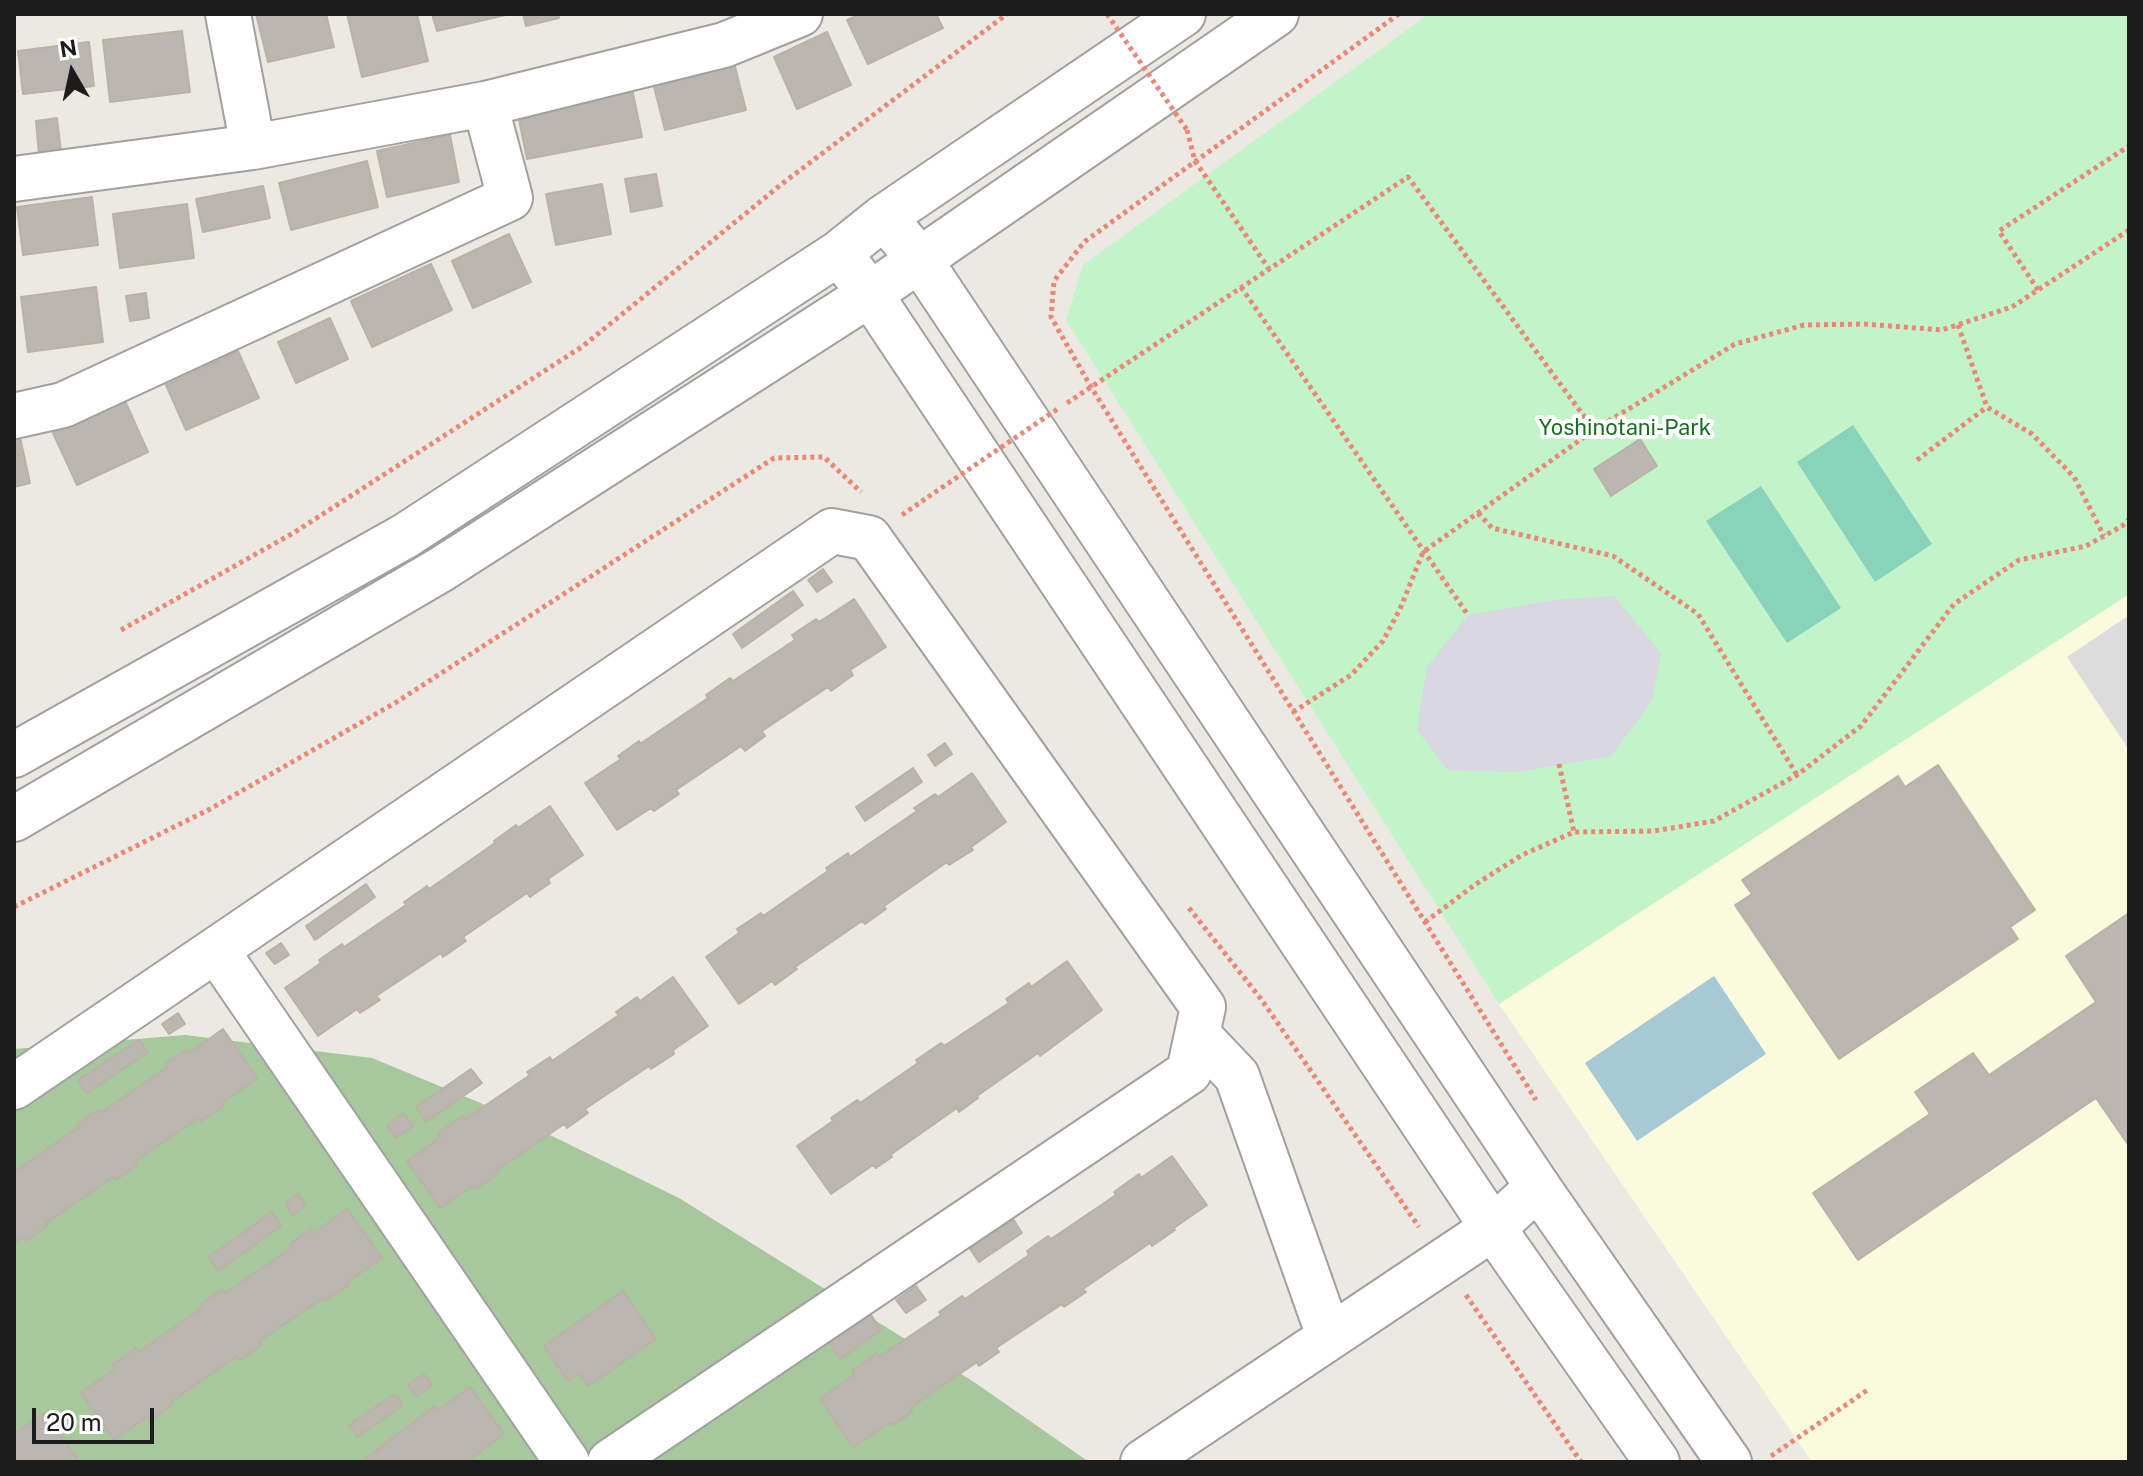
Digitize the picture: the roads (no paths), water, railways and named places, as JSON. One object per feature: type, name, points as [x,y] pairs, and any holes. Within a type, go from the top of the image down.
[{"type":"street","points":[[228,14],[253,147]]},
{"type":"street","points":[[14,179],[253,147],[485,104],[724,45],[800,14]]},
{"type":"street","points":[[14,755],[405,536],[839,253],[884,217],[1183,14]]},
{"type":"street","points":[[14,819],[440,570],[870,294],[1276,14]]},
{"type":"street","points":[[14,416],[63,405],[510,198],[485,104]]},
{"type":"street","points":[[884,217],[919,259],[1538,1187],[1759,1456]]},
{"type":"street","points":[[839,253],[870,294],[1493,1228],[1657,1462]]},
{"type":"street","points":[[14,1087],[832,531],[869,538],[1203,1007],[1189,1072],[610,1462]]},
{"type":"street","points":[[216,950],[567,1462]]},
{"type":"street","points":[[1198,1035],[1237,1076],[1329,1336]]},
{"type":"street","points":[[1143,1462],[1493,1228],[1538,1187]]},
{"type":"water","points":[[1714,976],[1766,1054],[1637,1141],[1585,1063]]},
{"type":"park label","name":"Yoshinotani-Park","points":[[1625,428]]}]
